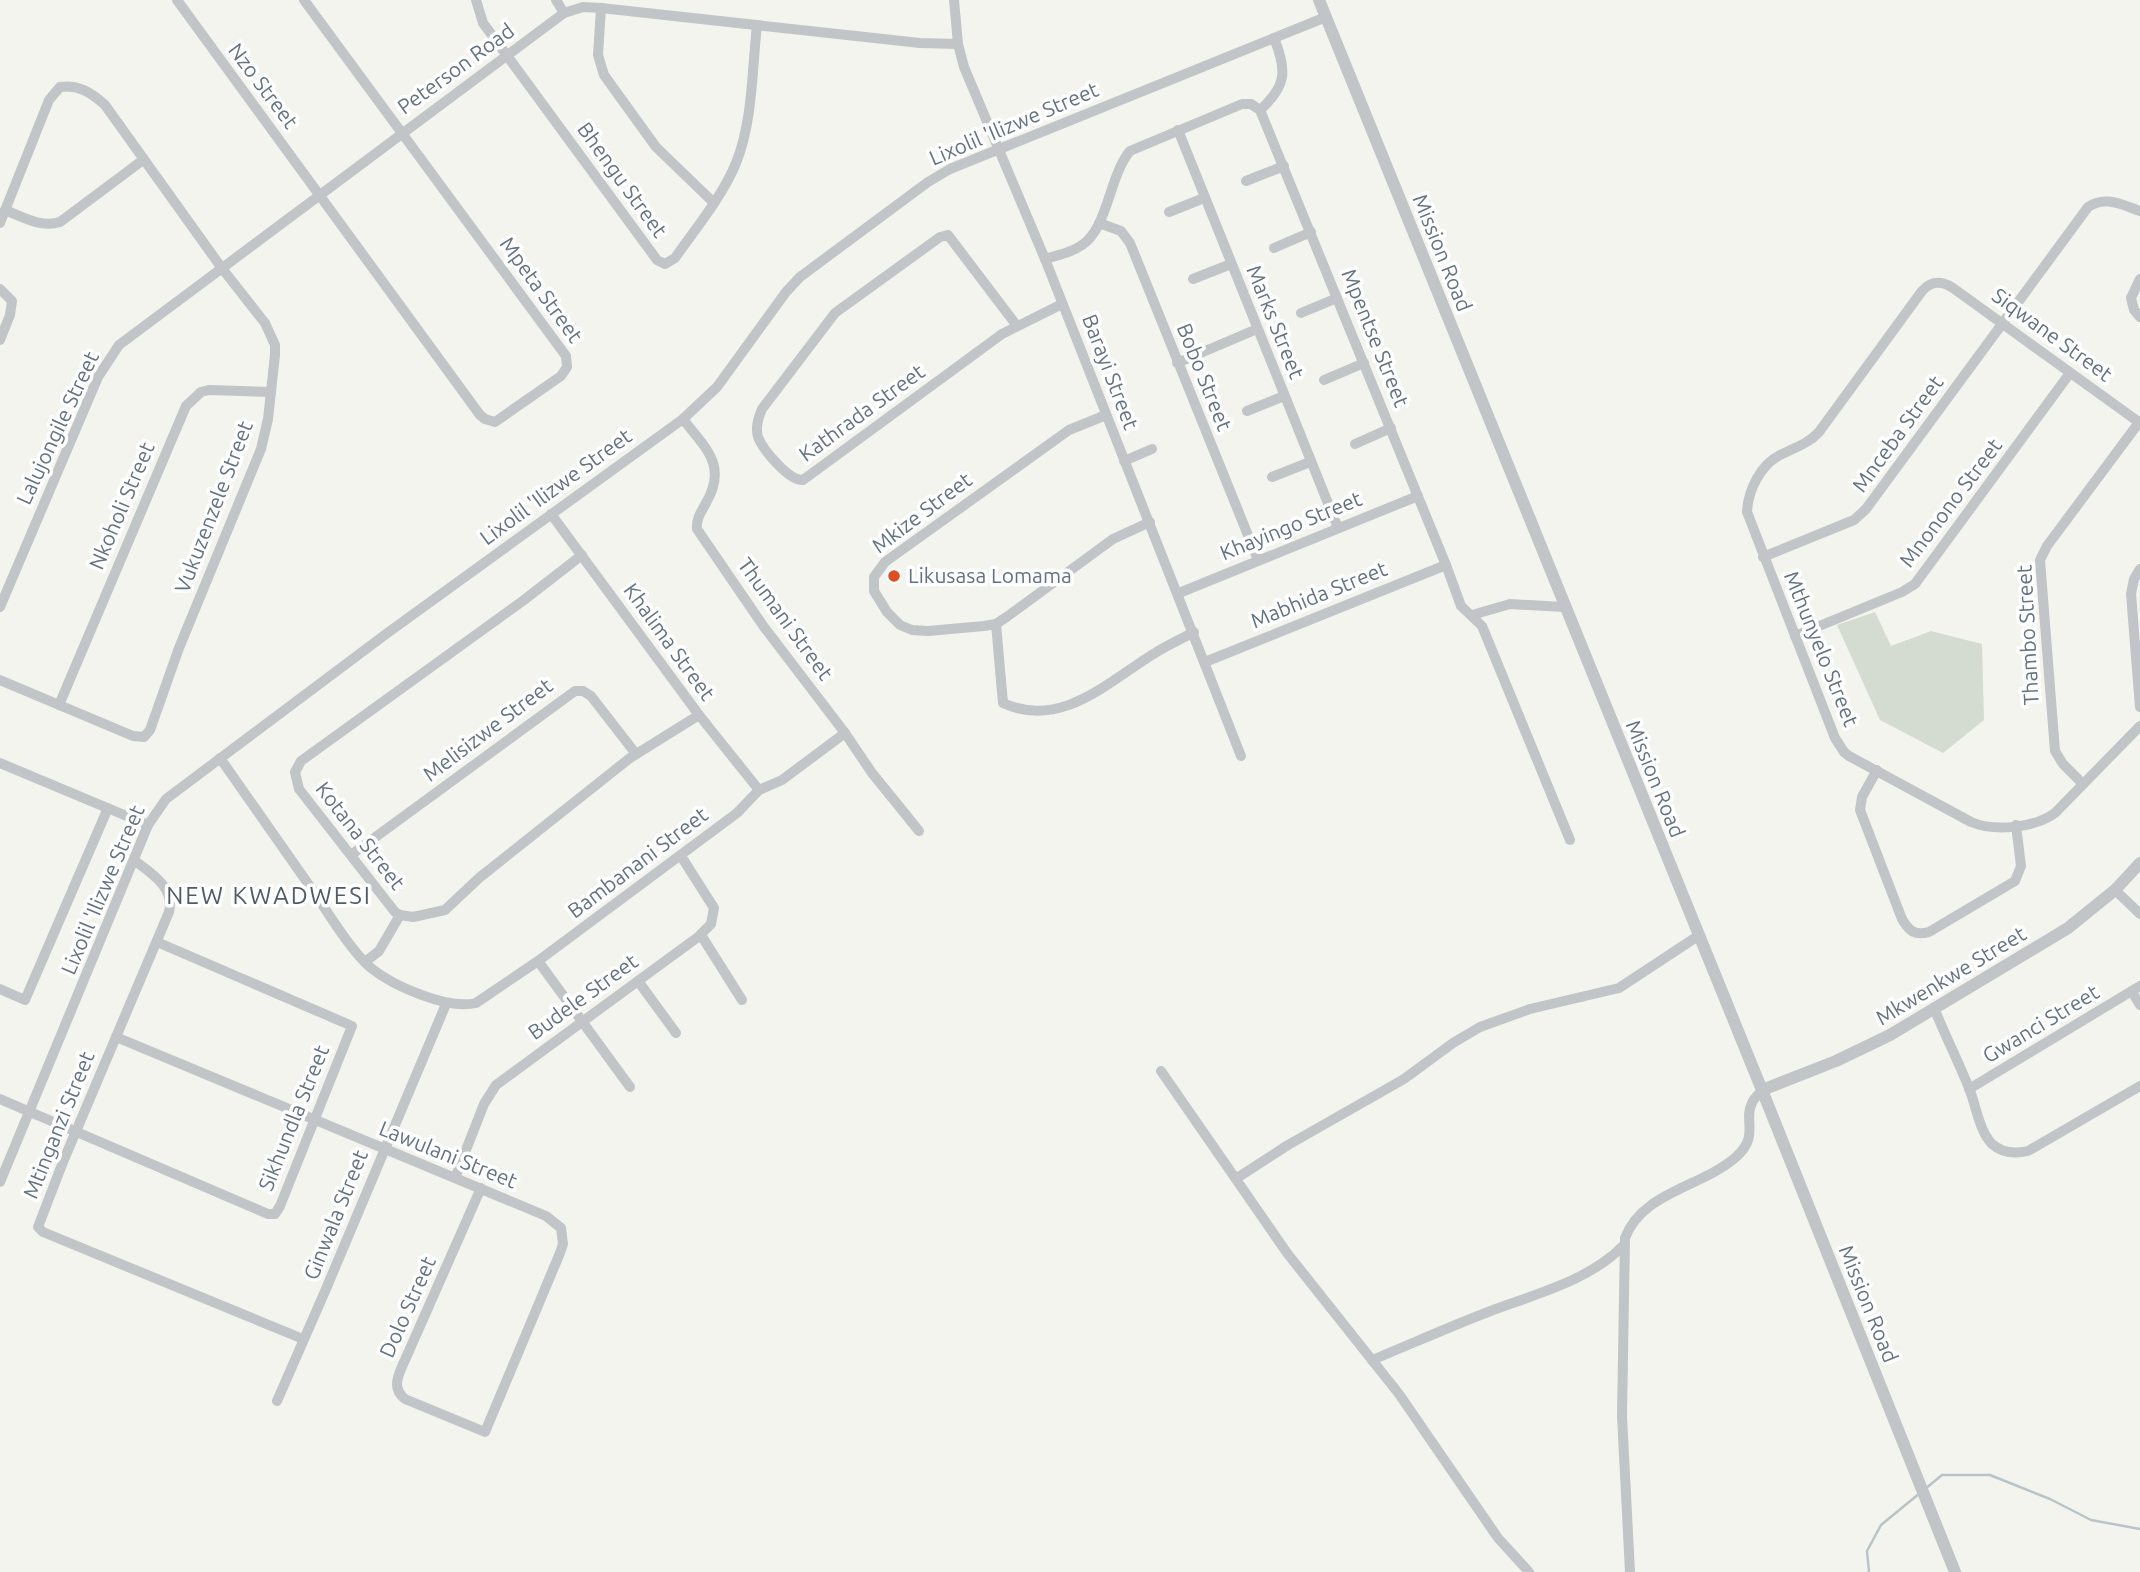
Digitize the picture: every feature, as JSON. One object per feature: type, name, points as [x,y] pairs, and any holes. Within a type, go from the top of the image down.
[{"type":"street","name":"Nzo Street","points":[[177,0],[319,195]]},
{"type":"street","points":[[304,0],[402,133]]},
{"type":"street","name":"Bhengu Street","points":[[476,0],[480,17],[507,57],[657,260],[665,264],[675,258],[713,202],[730,176],[741,149],[757,25]]},
{"type":"street","points":[[556,0],[564,13]]},
{"type":"street","name":"Barayi Street","points":[[954,0],[958,44],[964,67],[1045,259],[1105,415],[1179,593],[1241,756]]},
{"type":"street","name":"Mission Road","points":[[1319,0],[1955,1572]]},
{"type":"street","name":"Peterson Road","points":[[221,267],[564,13],[583,7],[920,43],[958,44]]},
{"type":"street","points":[[601,8],[598,55],[604,75],[656,147],[713,202]]},
{"type":"street","name":"Lixolil 'Ilizwe Street","points":[[0,1182],[148,825],[166,799],[683,419],[718,387],[786,292],[800,277],[928,182],[950,169],[1326,17]]},
{"type":"street","points":[[1045,259],[1086,243],[1099,223],[1119,170],[1130,151],[1242,104],[1251,104],[1260,110],[1275,96],[1283,77],[1283,66],[1274,38]]},
{"type":"street","name":"Vukuzenzele Street","points":[[0,680],[133,736],[144,737],[150,730],[179,648],[261,449],[268,419],[275,355],[272,334],[95,95],[74,86],[60,87],[45,109],[5,210]]},
{"type":"street","name":"Mpentse Street","points":[[1260,110],[1459,601],[1482,626],[1570,840]]},
{"type":"street","name":"Marks Street","points":[[1178,130],[1338,528]]},
{"type":"street","name":"Mpeta Street","points":[[319,195],[485,419],[495,422],[502,419],[561,376],[567,367],[566,356],[402,133]]},
{"type":"street","points":[[0,223],[5,210],[40,224],[60,222],[143,160]]},
{"type":"street","points":[[1246,181],[1284,166]]},
{"type":"street","points":[[1168,212],[1204,198]]},
{"type":"street","name":"Mnceba Street","points":[[1763,557],[1859,516],[2088,207],[2100,201],[2107,201],[2140,211]]},
{"type":"street","name":"Bobo Street","points":[[1099,223],[1121,231],[1130,243],[1258,560]]},
{"type":"street","points":[[1274,248],[1311,232]]},
{"type":"street","name":"Kathrada Street","points":[[1017,326],[948,235],[940,237],[835,313],[762,409],[757,422],[758,436],[782,469],[793,479],[803,481],[1002,334],[1062,304]]},
{"type":"street","points":[[1194,279],[1231,264]]},
{"type":"street","name":"Lalujongile Street","points":[[0,607],[109,357],[129,337],[221,267]]},
{"type":"street","points":[[2140,279],[2130,298],[2140,317]]},
{"type":"street","name":"Siqwane Street","points":[[1747,501],[1768,463],[1814,438],[1922,291],[1939,282],[1953,288],[2140,422]]},
{"type":"street","points":[[0,289],[12,301],[12,307],[0,340]]},
{"type":"street","points":[[1301,313],[1337,298]]},
{"type":"street","points":[[1177,363],[1257,329]]},
{"type":"street","points":[[1324,380],[1364,363]]},
{"type":"street","name":"Mnonono Street","points":[[1795,636],[1902,592],[1915,584],[2070,373]]},
{"type":"street","name":"Nkoholi Street","points":[[59,705],[186,406],[201,393],[209,390],[271,392]]},
{"type":"street","points":[[1247,411],[1284,396]]},
{"type":"street","name":"Mkize Street","points":[[996,624],[928,631],[905,628],[895,621],[876,597],[874,577],[885,562],[1035,453],[1069,430],[1105,415]]},
{"type":"street","name":"Thumani Street","points":[[683,419],[715,463],[713,487],[697,519],[697,529],[764,626],[919,831]]},
{"type":"street","name":"Thambo Street","points":[[2082,783],[2063,764],[2055,751],[2040,559],[2140,422]]},
{"type":"street","points":[[1355,444],[1391,429]]},
{"type":"street","points":[[1124,461],[1152,449]]},
{"type":"street","points":[[1272,477],[1310,462]]},
{"type":"street","name":"Khayingo Street","points":[[1179,593],[1418,496]]},
{"type":"street","name":"Mthunyelo Street","points":[[1747,501],[1748,520],[1839,746],[1849,756],[1979,825],[1997,828],[2051,816],[2140,726]]},
{"type":"street","name":"Khalima Street","points":[[551,514],[699,715],[759,790]]},
{"type":"street","points":[[1150,522],[1106,544],[996,624],[1003,703],[1032,710],[1061,709],[1074,704],[1194,632]]},
{"type":"street","name":"Kotana Street","points":[[582,555],[301,761],[295,772],[296,785],[383,899],[400,915],[414,917],[445,910],[478,878],[636,754],[699,715]]},
{"type":"street","name":"Mabhida Street","points":[[1205,662],[1446,565]]},
{"type":"street","points":[[2140,569],[2134,579],[2131,594],[2140,707]]},
{"type":"street","points":[[1472,615],[1510,604],[1564,607]]},
{"type":"street","name":"Melisizwe Street","points":[[351,855],[575,691],[583,691],[592,696],[636,754]]},
{"type":"street","name":"Bambanani Street","points":[[446,1004],[476,1003],[538,961],[737,813],[759,790],[782,780],[845,733]]},
{"type":"street","points":[[220,758],[365,962],[384,976],[446,1004]]},
{"type":"street","points":[[0,763],[148,825]]},
{"type":"street","points":[[1877,770],[1862,797],[1860,810],[1902,919],[1912,932],[1917,934],[1929,932],[2015,881],[2021,866],[2016,825]]},
{"type":"street","points":[[0,989],[25,1000],[108,808]]},
{"type":"street","points":[[681,856],[714,908],[711,924],[701,935],[742,1000]]},
{"type":"street","name":"Mtinganzi Street","points":[[134,860],[160,881],[171,898],[169,912],[47,1199],[38,1227],[43,1232],[303,1339]]},
{"type":"street","name":"Mkwenkwe Street","points":[[1762,1090],[1868,1047],[2068,928],[2115,890],[2140,863]]},
{"type":"street","points":[[2115,890],[2140,914]]},
{"type":"street","points":[[365,962],[379,951],[400,915]]},
{"type":"street","name":"Budele Street","points":[[455,1178],[481,1111],[492,1090],[503,1079],[701,935]]},
{"type":"street","points":[[1237,1178],[1288,1145],[1404,1079],[1480,1027],[1530,1009],[1619,988],[1698,936]]},
{"type":"street","name":"Sikhundla Street","points":[[0,1099],[268,1214],[275,1214],[352,1026],[157,942]]},
{"type":"street","points":[[538,961],[584,1021],[629,1087]]},
{"type":"street","points":[[638,981],[676,1032]]},
{"type":"street","name":"Gwanci Street","points":[[1969,1089],[2136,989],[2140,1005]]},
{"type":"street","name":"Ginwala Street","points":[[277,1401],[446,1004]]},
{"type":"street","name":"Gwanci Street","points":[[1934,1008],[1990,1142],[2006,1152],[2018,1153],[2038,1146],[2140,1086]]},
{"type":"street","name":"Lawulani Street","points":[[116,1037],[481,1188],[553,1220],[561,1228],[563,1244],[485,1432]]},
{"type":"street","points":[[1161,1071],[1287,1253],[1399,1394],[1498,1538],[1529,1572]]},
{"type":"street","points":[[1630,1572],[1622,1416],[1623,1246],[1634,1221],[1657,1200],[1729,1162],[1741,1152],[1751,1129],[1751,1104],[1762,1090]]},
{"type":"street","name":"Dolo Street","points":[[481,1188],[401,1369],[397,1387],[405,1399],[485,1432]]},
{"type":"street","points":[[1372,1360],[1486,1312],[1584,1276],[1623,1246]]},
{"type":"shaded area","points":[[1875,612],[1891,646],[1931,631],[1982,644],[1984,720],[1943,753],[1880,720],[1837,625]]},
{"type":"waterway","points":[[1925,1489],[1942,1475],[1990,1475],[2050,1499],[2091,1520],[2140,1529]]},
{"type":"waterway","points":[[1869,1572],[1867,1551],[1881,1525],[1920,1493]]},
{"type":"place","name":"Likusasa Lomama","points":[[894,576]]},
{"type":"district","name":"NEW KWADWESI","points":[[269,896]]}]
